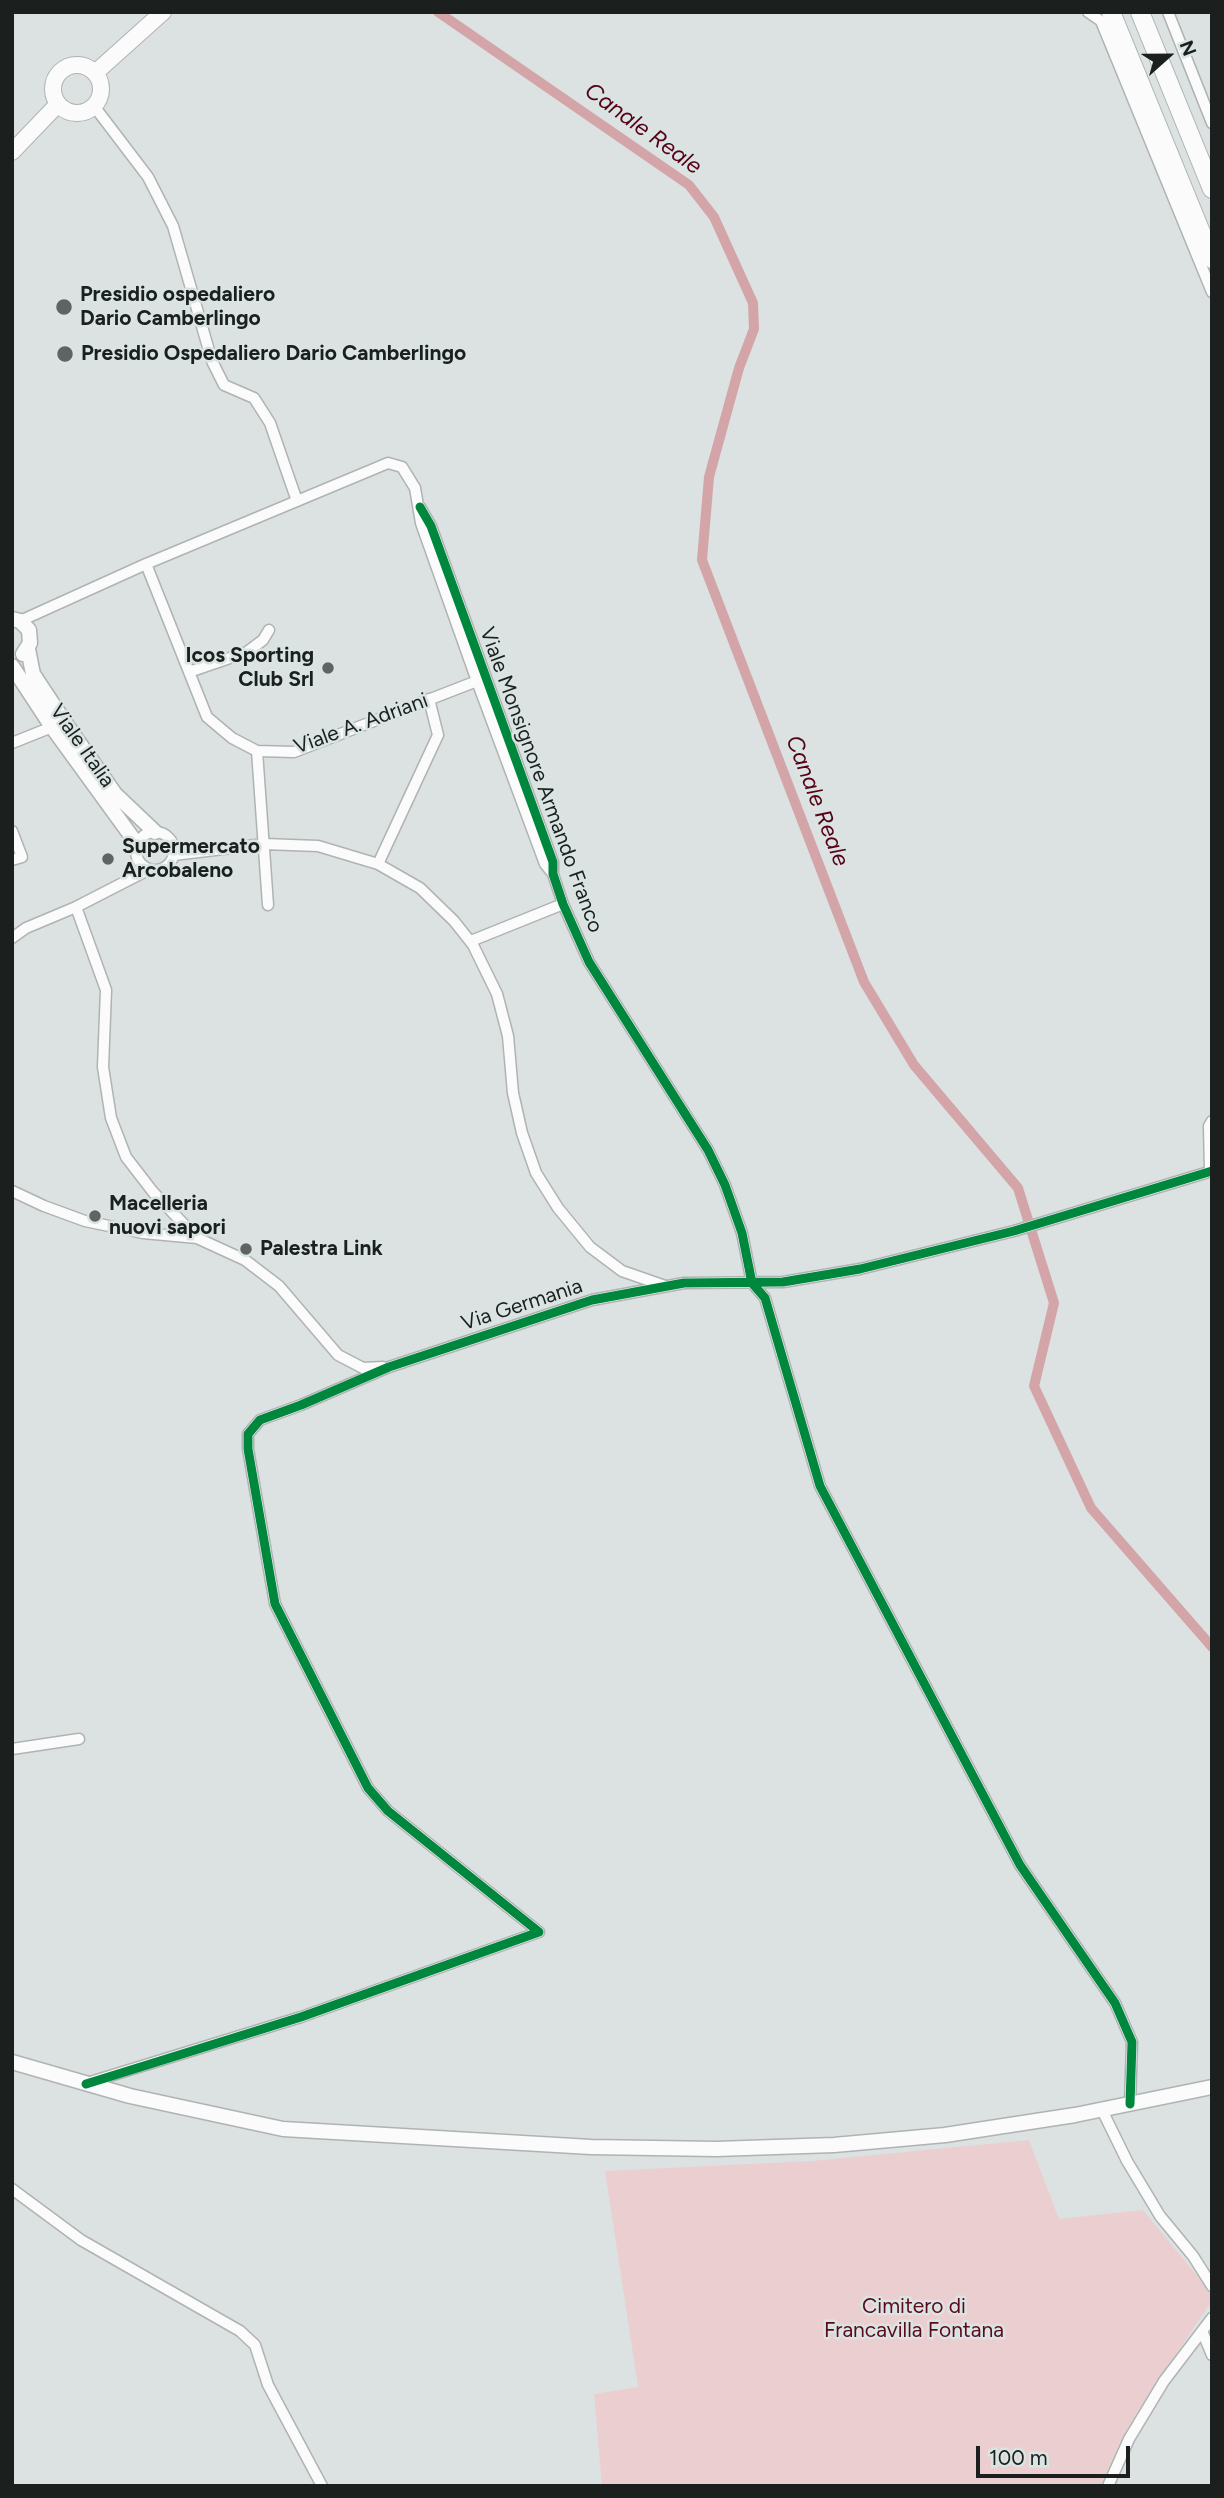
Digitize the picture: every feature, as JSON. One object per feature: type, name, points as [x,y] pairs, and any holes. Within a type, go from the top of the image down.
[{"type":"highway","points":[[1111,12],[1212,260]]},
{"type":"highway","points":[[1140,12],[1212,189]]},
{"type":"main road","points":[[95,73],[163,12]]},
{"type":"main road","points":[[72,65],[81,65],[95,73],[101,90],[94,106],[88,111],[72,113],[58,104],[52,89],[58,73],[72,65]]},
{"type":"main road","points":[[12,152],[58,104]]},
{"type":"street","points":[[1088,12],[1101,21],[1184,218],[1212,292]]},
{"type":"street","points":[[1168,12],[1212,122]]},
{"type":"street","points":[[94,106],[135,158],[161,201],[173,226],[212,361],[224,385],[254,398],[270,423],[297,501]]},
{"type":"street","name":"Viale Monsignore Armando Franco","points":[[16,620],[388,463],[402,467],[415,488],[421,523],[477,681],[545,864],[553,874]]},
{"type":"street","name":"Viale Monsignore Armando Franco","points":[[420,507],[430,526],[553,862],[553,874],[562,904],[589,962],[708,1150],[726,1185],[742,1233],[752,1283],[765,1298],[820,1486],[1020,1865],[1115,2003],[1132,2042],[1130,2104]]},
{"type":"street","name":"Viale A. Adriani","points":[[146,564],[206,718],[232,738],[257,751],[294,752],[477,681]]},
{"type":"street","name":"Viale Italia","points":[[16,620],[29,631],[28,649],[33,674],[115,794],[155,832]]},
{"type":"street","points":[[189,672],[247,652],[263,640],[268,630]]},
{"type":"street","points":[[12,658],[21,656],[28,649]]},
{"type":"street","name":"Viale Italia","points":[[12,666],[52,727],[137,844]]},
{"type":"street","points":[[378,863],[438,735],[429,699]]},
{"type":"street","points":[[12,743],[52,727]]},
{"type":"street","points":[[257,751],[268,905]]},
{"type":"street","points":[[12,831],[22,857],[12,860]]},
{"type":"street","points":[[12,938],[26,928],[76,907],[150,869],[164,868],[174,855],[172,841],[167,835],[155,832],[145,834],[137,844],[136,851],[140,861],[150,869]]},
{"type":"street","points":[[174,855],[264,844],[318,846],[378,863],[420,888],[471,941],[497,994],[508,1036],[516,1106],[536,1173],[558,1208],[590,1247],[622,1271],[665,1286]]},
{"type":"street","points":[[471,941],[562,904]]},
{"type":"street","points":[[76,907],[106,990],[103,1067],[111,1118],[126,1157],[153,1192],[197,1238]]},
{"type":"street","points":[[1211,1171],[1209,1126],[1212,1121]]},
{"type":"street","name":"Via Germania","points":[[389,1367],[592,1300],[684,1283],[783,1282],[860,1269],[1014,1231],[1211,1171]]},
{"type":"street","points":[[12,1191],[85,1221],[143,1233],[197,1238],[245,1260],[279,1286],[338,1355],[363,1368],[389,1367]]},
{"type":"street","points":[[86,2084],[301,2017],[539,1932],[388,1811],[368,1788],[295,1646],[270,1587],[248,1449],[248,1434],[260,1420],[389,1367]]},
{"type":"street","points":[[12,1748],[79,1739]]},
{"type":"street","points":[[12,2062],[130,2096],[283,2129],[591,2147],[716,2149],[834,2145],[945,2135],[1102,2110],[1212,2087]]},
{"type":"street","points":[[1102,2110],[1127,2161],[1160,2216],[1193,2256],[1212,2286]]},
{"type":"street","points":[[12,2189],[81,2239],[240,2331],[255,2344],[268,2385],[322,2486]]},
{"type":"street","points":[[1108,2486],[1129,2439],[1164,2381],[1212,2318]]},
{"type":"street","points":[[1202,2331],[1212,2354]]},
{"type":"green space","name":"Cimitero di Francavilla Fontana","points":[[1029,2140],[1059,2219],[1143,2210],[1212,2294],[1211,2302],[1136,2414],[1100,2486],[602,2486],[594,2394],[638,2387],[605,2171],[812,2161]]},
{"type":"waterway","name":"Canale Reale","points":[[438,12],[689,185],[714,217],[753,303],[754,329],[739,368],[709,477],[702,560],[864,982],[914,1065],[1018,1188],[1054,1303],[1034,1386],[1091,1508],[1212,1647]]},
{"type":"cycle path","points":[[420,507],[431,526],[553,862],[553,874],[563,904],[589,962],[708,1150],[725,1185],[742,1233],[752,1283],[765,1298],[820,1486],[1020,1865],[1115,2003],[1132,2042],[1130,2104]]},
{"type":"cycle path","points":[[86,2084],[301,2017],[539,1932],[388,1811],[368,1788],[275,1604],[248,1449],[248,1434],[260,1420],[389,1367],[592,1300],[684,1283],[783,1282],[860,1269],[1014,1231],[1212,1171]]},
{"type":"place","name":"Presidio ospedaliero Dario Camberlingo","points":[[64,307]]},
{"type":"place","name":"Presidio Ospedaliero Dario Camberlingo","points":[[65,354]]},
{"type":"place","name":"Icos Sporting Club Srl","points":[[328,668]]},
{"type":"place","name":"Supermercato Arcobaleno","points":[[108,859]]},
{"type":"place","name":"Macelleria nuovi sapori","points":[[95,1216]]},
{"type":"place","name":"Palestra Link","points":[[246,1249]]}]
